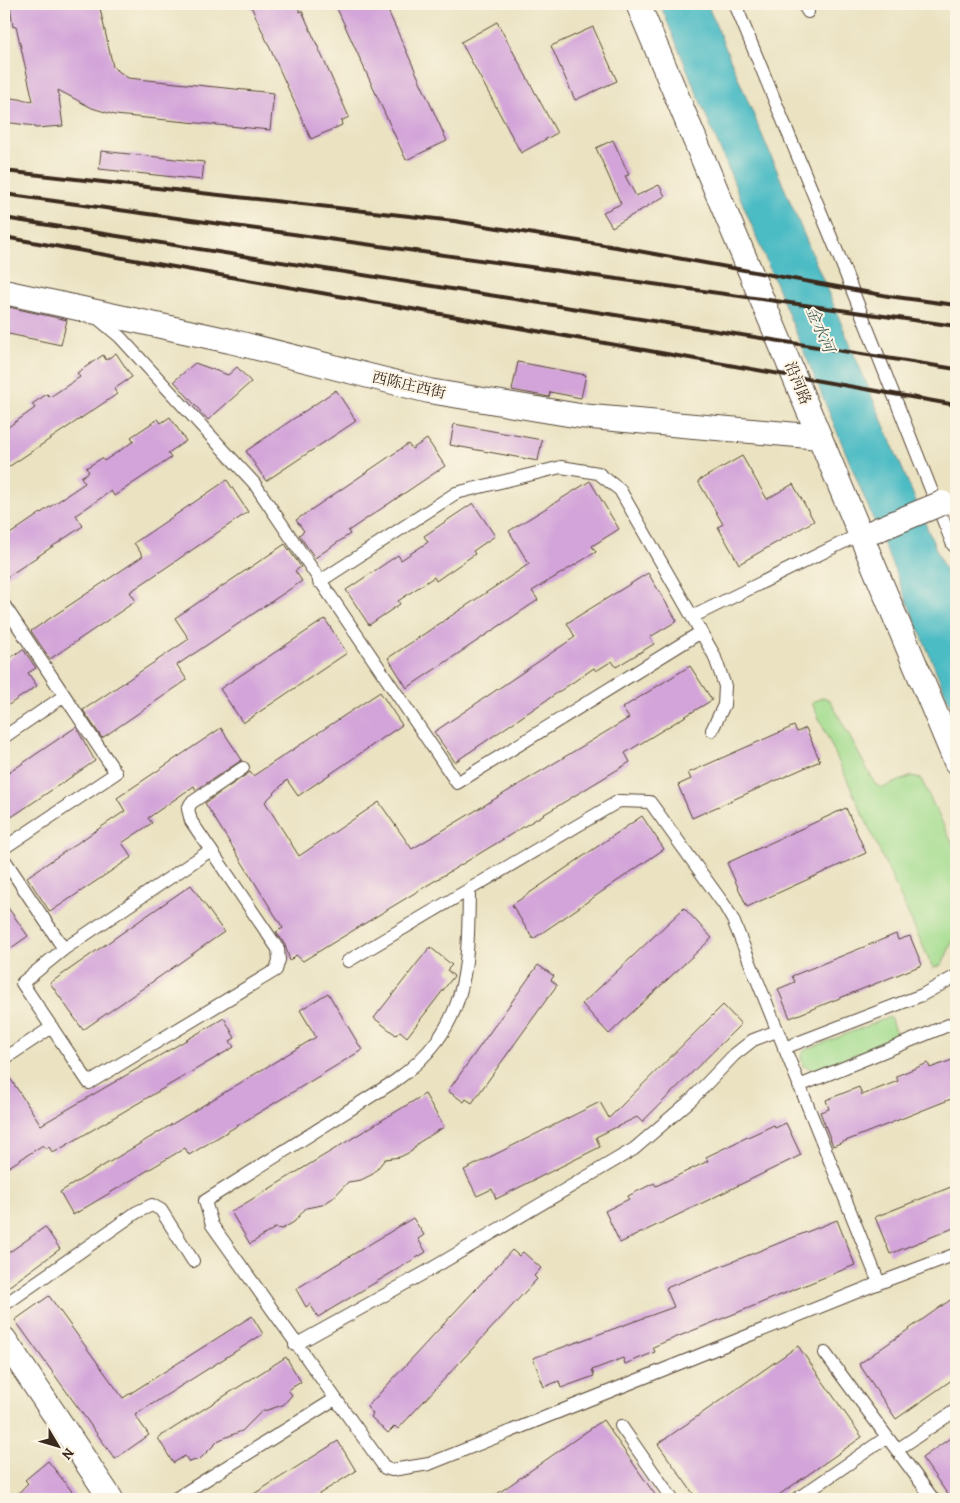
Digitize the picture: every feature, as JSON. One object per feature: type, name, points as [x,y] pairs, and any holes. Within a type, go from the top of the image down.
[{"type":"street","name":"沿河路","points":[[638,4],[820,438],[864,534],[956,762]]},
{"type":"street","name":"西陈庄西街","points":[[4,292],[230,341],[428,392],[580,416],[820,438]]},
{"type":"street","points":[[864,534],[949,502]]},
{"type":"street","points":[[4,1339],[111,1499]]},
{"type":"lane","points":[[735,4],[838,254],[955,547]]},
{"type":"lane","points":[[89,311],[120,337],[254,483],[319,582],[457,783],[701,632]]},
{"type":"lane","points":[[319,582],[456,493],[561,467],[598,473],[620,490],[714,655],[725,686],[724,705],[712,730]]},
{"type":"lane","points":[[692,617],[864,534]]},
{"type":"lane","points":[[4,605],[8,619],[64,696],[116,773],[4,848]]},
{"type":"lane","points":[[4,737],[64,696]]},
{"type":"lane","points":[[211,850],[64,949],[22,983],[89,1083],[276,970],[279,960],[278,949],[211,850],[191,821],[188,809],[192,803],[243,768]]},
{"type":"lane","points":[[348,961],[619,801],[650,802],[725,906],[800,1086],[878,1283]]},
{"type":"lane","points":[[4,859],[64,949]]},
{"type":"lane","points":[[468,890],[468,956],[463,986],[454,1012],[431,1050],[414,1067],[395,1081],[205,1201],[212,1225],[295,1345],[385,1468],[392,1470],[430,1464],[878,1283],[956,1254]]},
{"type":"lane","points":[[784,1048],[922,996],[956,976]]},
{"type":"lane","points":[[800,1086],[956,1022]]},
{"type":"lane","points":[[4,1059],[52,1027]]},
{"type":"lane","points":[[295,1345],[426,1272],[634,1149],[691,1100],[734,1055],[753,1040],[777,1031]]},
{"type":"lane","points":[[4,1305],[137,1212],[152,1205],[161,1210],[193,1261]]},
{"type":"lane","points":[[825,1353],[933,1499]]},
{"type":"lane","points":[[175,1499],[335,1399]]},
{"type":"lane","points":[[897,1450],[956,1410]]},
{"type":"lane","points":[[621,1426],[672,1499]]},
{"type":"lane","points":[[797,1499],[887,1437]]},
{"type":"green space","points":[[823,697],[830,700],[875,784],[882,788],[912,776],[921,779],[956,851],[956,933],[942,965],[933,968],[812,703]]},
{"type":"green space","points":[[890,1017],[897,1037],[816,1070],[803,1066],[801,1055],[805,1050]]},
{"type":"water","name":"金水河","points":[[660,4],[707,4],[944,568],[956,600],[956,719]]},
{"type":"building","points":[[10,4],[99,4],[113,67],[128,78],[274,93],[270,130],[115,115],[92,108],[58,90],[63,126],[35,128],[35,126],[4,122],[4,97],[33,101],[16,26],[13,27]]},
{"type":"building","points":[[250,4],[297,4],[300,12],[302,11],[349,117],[341,121],[342,125],[311,139]]},
{"type":"building","points":[[335,4],[385,4],[447,141],[406,160]]},
{"type":"building","points":[[497,22],[557,133],[521,153],[461,42]]},
{"type":"building","points":[[593,27],[617,81],[575,100],[551,46]]},
{"type":"building","points":[[613,140],[629,175],[625,176],[636,196],[659,185],[665,196],[612,227],[603,212],[621,204],[596,148]]},
{"type":"building","points":[[101,151],[204,162],[202,180],[99,169]]},
{"type":"building","points":[[4,306],[67,320],[61,345],[4,333]]},
{"type":"building","points":[[116,353],[132,377],[114,389],[117,394],[4,470],[4,430],[35,408],[32,404],[47,394],[50,397],[80,377],[77,373],[103,355],[106,360]]},
{"type":"building","points":[[518,362],[586,375],[581,398],[550,392],[549,397],[512,390]]},
{"type":"building","points":[[195,363],[228,375],[237,367],[251,382],[208,420],[174,381]]},
{"type":"building","points":[[336,390],[356,421],[266,481],[246,451]]},
{"type":"building","points":[[170,417],[186,441],[168,453],[171,458],[114,496],[111,491],[76,515],[83,526],[4,579],[4,538],[85,483],[81,477],[89,472],[86,468],[102,458],[104,461],[134,441],[131,437],[158,419],[161,423]]},
{"type":"building","points":[[454,424],[542,440],[538,461],[450,445]]},
{"type":"building","points":[[427,439],[445,466],[348,531],[350,534],[315,558],[299,535],[304,531],[296,520],[408,444],[412,449]]},
{"type":"building","points":[[742,456],[767,499],[793,484],[814,521],[739,564],[718,527],[723,524],[698,481]]},
{"type":"building","points":[[227,480],[248,512],[130,592],[136,601],[50,659],[31,631],[143,556],[134,543]]},
{"type":"building","points":[[590,481],[619,529],[592,546],[596,552],[532,591],[538,600],[407,688],[388,658],[529,564],[509,531]]},
{"type":"building","points":[[473,503],[495,536],[473,551],[475,554],[436,581],[434,577],[398,601],[400,604],[369,625],[346,590],[398,555],[401,560],[428,542],[424,536]]},
{"type":"building","points":[[285,544],[301,567],[295,571],[302,581],[177,665],[187,680],[102,738],[83,710],[189,639],[175,618]]},
{"type":"building","points":[[648,573],[677,621],[650,637],[654,644],[616,667],[612,661],[596,671],[594,668],[455,762],[434,732],[575,637],[567,623]]},
{"type":"building","points":[[325,619],[347,653],[243,723],[220,689]]},
{"type":"building","points":[[23,649],[36,668],[28,673],[37,686],[4,708],[4,662]]},
{"type":"building","points":[[690,666],[712,700],[625,753],[630,762],[303,961],[296,955],[290,961],[285,945],[276,932],[283,928],[205,803],[250,772],[253,776],[380,692],[402,725],[298,796],[287,780],[265,802],[299,856],[379,802],[412,849],[629,718],[622,708]]},
{"type":"building","points":[[794,726],[797,732],[806,728],[820,761],[692,818],[678,785],[691,779],[688,773]]},
{"type":"building","points":[[76,727],[95,761],[4,822],[4,776]]},
{"type":"building","points":[[221,728],[242,760],[196,790],[194,786],[148,818],[152,823],[122,843],[132,857],[50,912],[27,877],[125,811],[117,798]]},
{"type":"building","points":[[846,808],[866,853],[747,907],[727,863]]},
{"type":"building","points":[[642,816],[664,849],[533,939],[512,905]]},
{"type":"building","points":[[191,885],[224,932],[83,1030],[50,983]]},
{"type":"building","points":[[4,902],[28,936],[4,953]]},
{"type":"building","points":[[684,908],[712,938],[609,1034],[582,1004]]},
{"type":"building","points":[[896,934],[898,940],[910,936],[922,965],[790,1018],[778,989],[795,982],[792,976]]},
{"type":"building","points":[[430,947],[452,965],[447,970],[454,976],[407,1037],[400,1031],[396,1035],[374,1018]]},
{"type":"building","points":[[538,965],[554,976],[551,980],[557,985],[472,1103],[466,1099],[464,1102],[448,1091]]},
{"type":"building","points":[[328,993],[362,1050],[189,1155],[185,1148],[73,1215],[60,1192],[316,1037],[300,1010]]},
{"type":"building","points":[[723,1005],[741,1024],[642,1122],[637,1117],[596,1137],[600,1147],[496,1199],[492,1189],[477,1196],[464,1170],[600,1102],[609,1118]]},
{"type":"building","points":[[224,1018],[235,1038],[230,1041],[234,1047],[53,1153],[49,1147],[45,1149],[43,1145],[4,1170],[4,1069],[41,1125]]},
{"type":"building","points":[[952,1060],[956,1071],[956,1097],[833,1146],[820,1112],[829,1109],[826,1100],[859,1087],[862,1095],[898,1081],[896,1076],[928,1063],[930,1068]]},
{"type":"building","points":[[425,1094],[444,1127],[418,1143],[412,1151],[400,1157],[385,1159],[373,1174],[361,1180],[348,1182],[333,1198],[322,1205],[306,1208],[294,1222],[282,1229],[275,1228],[250,1244],[231,1212]]},
{"type":"building","points":[[786,1123],[801,1155],[620,1243],[605,1211],[629,1199],[628,1196],[654,1183],[656,1186],[708,1161],[706,1157],[774,1125],[775,1128]]},
{"type":"building","points":[[956,1185],[956,1227],[890,1254],[875,1217]]},
{"type":"building","points":[[413,1218],[424,1235],[418,1239],[426,1252],[318,1317],[310,1304],[306,1307],[296,1289]]},
{"type":"building","points":[[837,1220],[855,1265],[653,1347],[655,1352],[625,1364],[623,1358],[592,1370],[594,1376],[561,1388],[559,1381],[544,1387],[533,1358],[674,1307],[666,1288]]},
{"type":"building","points":[[45,1227],[60,1249],[4,1290],[4,1256]]},
{"type":"building","points":[[512,1250],[519,1256],[523,1252],[541,1268],[534,1276],[537,1279],[398,1429],[395,1426],[388,1433],[371,1417],[373,1414],[367,1407]]},
{"type":"building","points":[[49,1296],[123,1398],[252,1316],[263,1334],[135,1415],[149,1435],[115,1459],[15,1320]]},
{"type":"building","points":[[956,1296],[956,1377],[896,1419],[859,1364]]},
{"type":"building","points":[[798,1346],[862,1437],[773,1499],[697,1499],[658,1444]]},
{"type":"building","points":[[286,1357],[301,1382],[288,1390],[292,1395],[283,1405],[261,1412],[242,1431],[219,1440],[200,1459],[189,1462],[185,1456],[173,1463],[158,1438]]},
{"type":"building","points":[[603,1420],[658,1499],[490,1499]]},
{"type":"building","points":[[956,1434],[956,1499],[951,1499],[922,1458]]},
{"type":"building","points":[[338,1441],[356,1471],[311,1499],[246,1499]]},
{"type":"building","points":[[48,1461],[78,1499],[13,1499],[28,1483],[25,1480]]},
{"type":"railway","points":[[4,171],[454,221],[616,247],[888,296],[956,305]]},
{"type":"railway","points":[[4,194],[956,326]]},
{"type":"railway","points":[[4,218],[956,369]]},
{"type":"railway","points":[[4,237],[956,405]]}]
